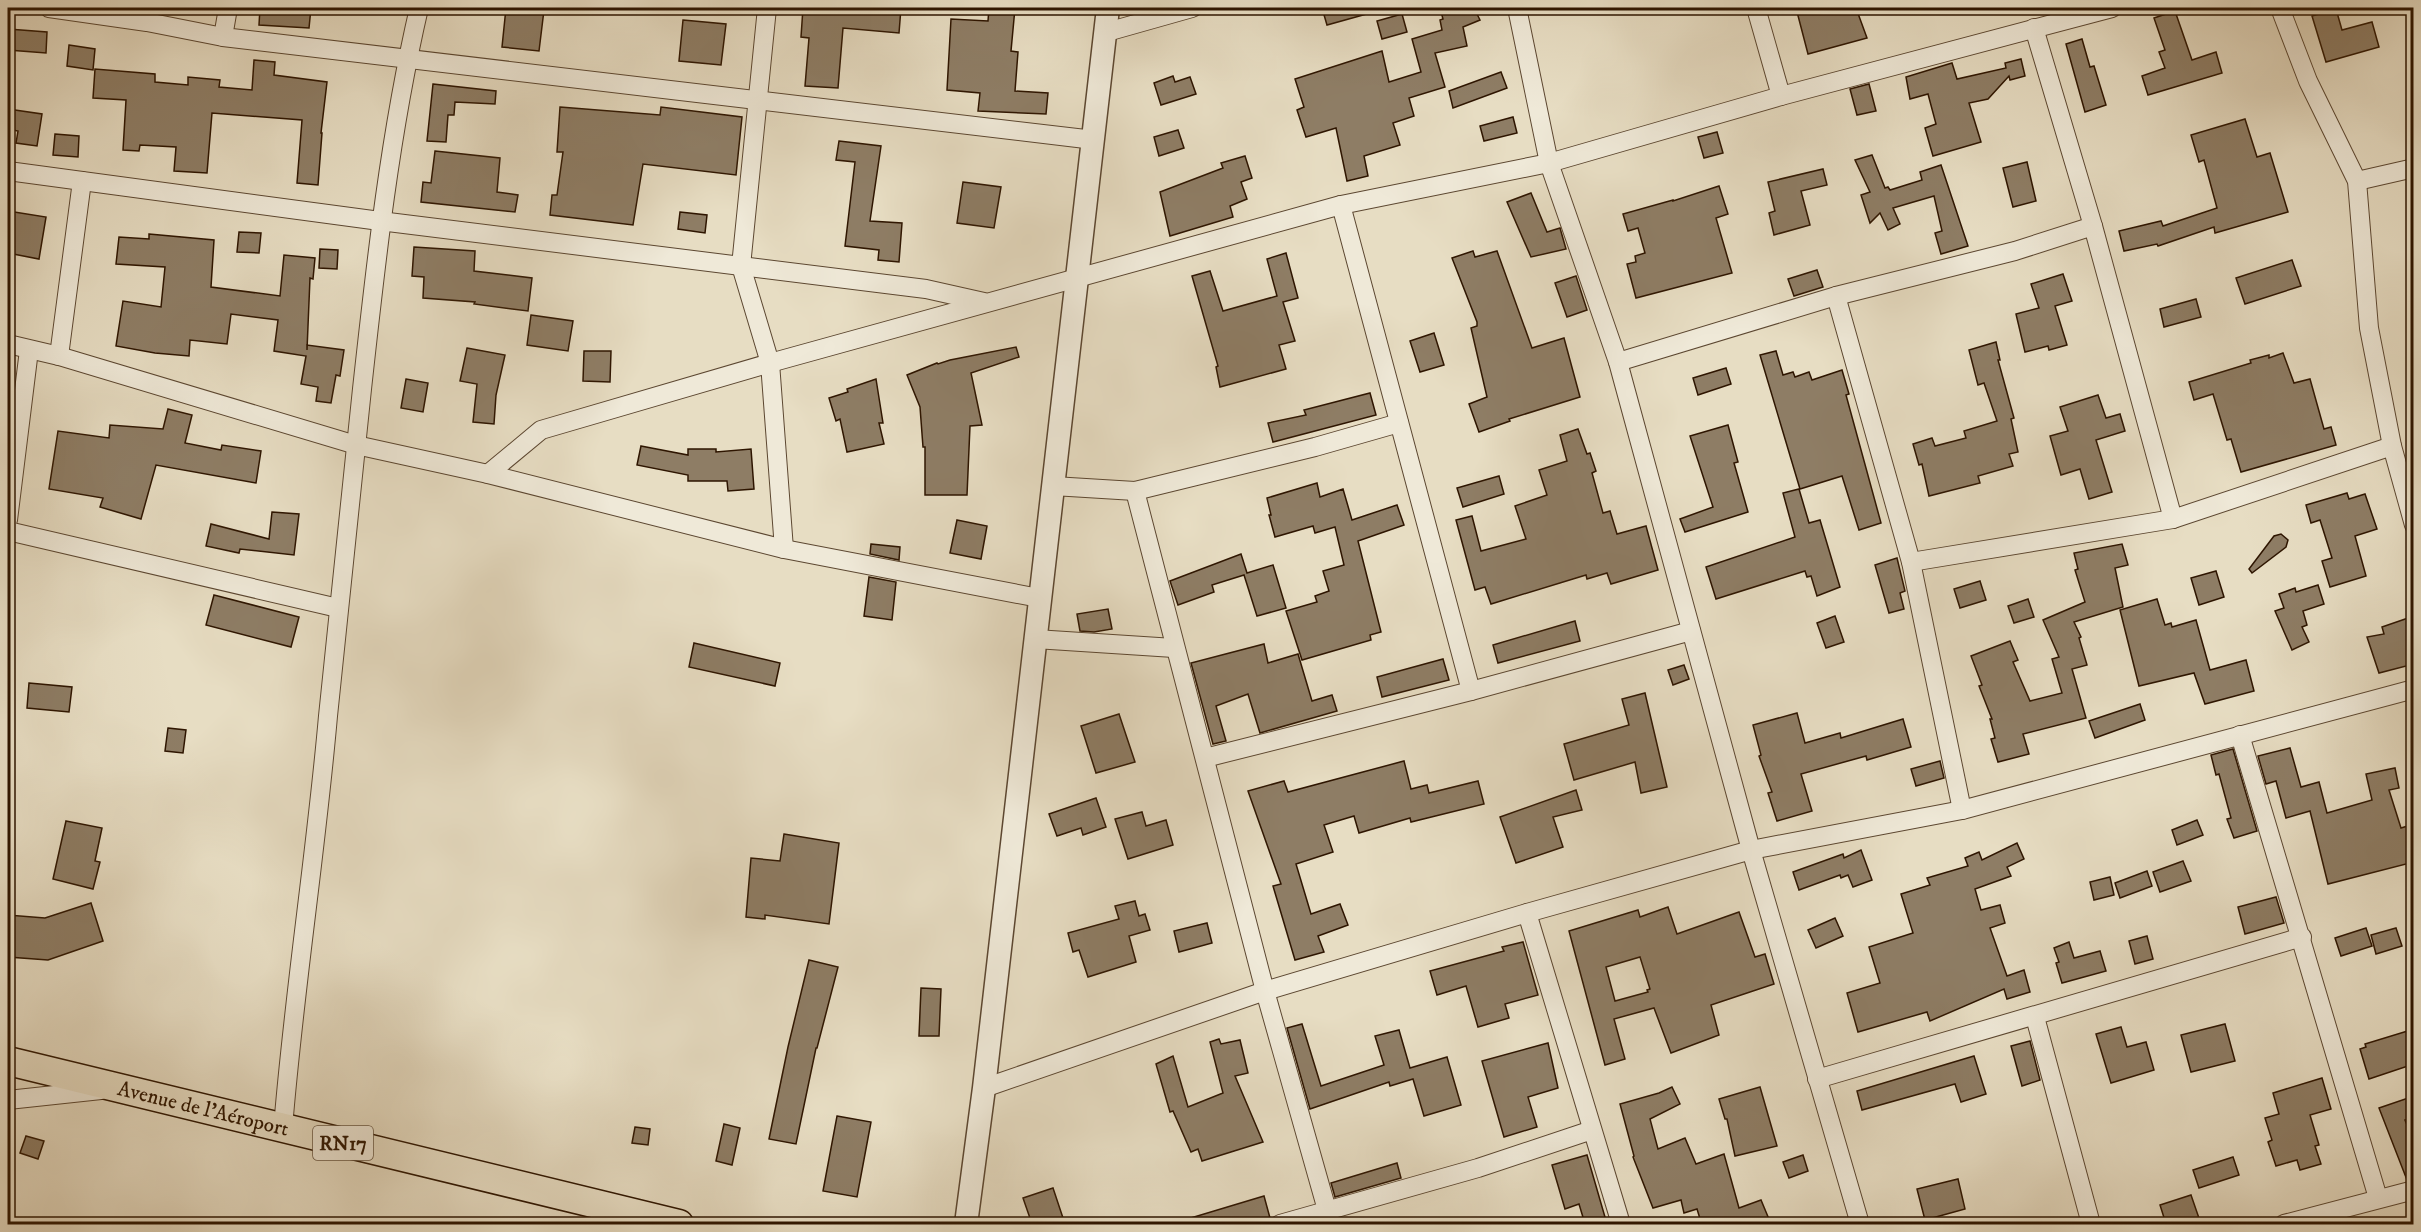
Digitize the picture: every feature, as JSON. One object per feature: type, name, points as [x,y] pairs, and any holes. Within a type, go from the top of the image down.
[{"type":"main road","name":"Avenue de l'Aéroport","points":[[8,1061],[679,1224]]},
{"type":"street","points":[[49,8],[147,22],[223,37],[1094,140]]},
{"type":"street","points":[[223,37],[228,8]]},
{"type":"street","points":[[283,1128],[288,1066],[324,768],[338,609],[380,221],[407,60],[419,8]]},
{"type":"street","points":[[767,8],[741,266],[770,363],[784,549]]},
{"type":"street","points":[[966,1224],[984,1088],[1108,8]]},
{"type":"street","points":[[1107,32],[1192,8]]},
{"type":"street","points":[[1517,8],[1549,162],[1618,362],[1751,850],[1860,1224]]},
{"type":"street","points":[[1756,8],[1781,96]]},
{"type":"street","points":[[488,474],[541,430],[770,363],[1341,205],[1549,162],[1781,96],[2112,8]]},
{"type":"street","points":[[2280,8],[2308,81],[2357,181],[2369,328],[2392,446],[2414,525]]},
{"type":"street","points":[[2034,28],[2093,226],[2173,519]]},
{"type":"street","points":[[2357,181],[2414,168]]},
{"type":"street","points":[[8,171],[380,221],[926,289],[987,302]]},
{"type":"street","points":[[59,356],[82,181]]},
{"type":"street","points":[[1341,205],[1471,691]]},
{"type":"street","points":[[1618,362],[1836,296],[2015,251],[2093,226]]},
{"type":"street","points":[[1836,296],[1911,562],[1962,810]]},
{"type":"street","points":[[8,344],[59,356],[356,445],[488,474],[784,549],[1039,598]]},
{"type":"street","points":[[8,520],[29,350]]},
{"type":"street","points":[[1053,486],[1135,491],[1316,447],[1400,423]]},
{"type":"street","points":[[1911,562],[2173,519],[2392,446]]},
{"type":"street","points":[[1135,491],[1265,991],[1327,1210]]},
{"type":"street","points":[[8,531],[338,609]]},
{"type":"street","points":[[1205,758],[1471,691],[1691,631]]},
{"type":"street","points":[[1035,639],[1174,648]]},
{"type":"street","points":[[984,1088],[1265,991],[1527,913],[1751,850],[1962,810],[2414,689]]},
{"type":"street","points":[[2240,735],[2378,1198]]},
{"type":"street","points":[[1527,913],[1620,1224]]},
{"type":"street","points":[[1817,1079],[2302,937]]},
{"type":"street","points":[[2035,1017],[2091,1224]]},
{"type":"street","points":[[8,1100],[119,1088]]},
{"type":"street","points":[[1280,1224],[1478,1168],[1592,1130]]},
{"type":"street","points":[[2284,1224],[2414,1190]]},
{"type":"building","points":[[260,8],[311,8],[309,28],[259,25]]},
{"type":"building","points":[[506,8],[544,10],[539,51],[502,47]]},
{"type":"building","points":[[803,8],[901,8],[899,33],[843,28],[838,88],[805,86],[809,38],[801,37]]},
{"type":"building","points":[[989,8],[1015,8],[1011,51],[1018,52],[1015,91],[1048,93],[1046,114],[978,111],[980,93],[947,90],[951,19],[988,21]]},
{"type":"building","points":[[1322,8],[1373,8],[1374,12],[1327,25]]},
{"type":"building","points":[[1440,8],[1474,8],[1480,20],[1463,27],[1467,46],[1435,53],[1445,87],[1409,98],[1414,116],[1393,123],[1400,145],[1364,156],[1368,176],[1347,181],[1336,128],[1306,137],[1297,110],[1304,107],[1295,79],[1382,51],[1389,82],[1421,72],[1412,39],[1442,30],[1440,20],[1443,19]]},
{"type":"building","points":[[1796,8],[1856,8],[1867,38],[1808,54]]},
{"type":"building","points":[[2336,9],[2342,30],[2372,22],[2379,47],[2326,62],[2312,16]]},
{"type":"building","points":[[2175,11],[2192,60],[2216,52],[2222,73],[2148,95],[2142,76],[2165,68],[2159,52],[2165,50],[2154,18]]},
{"type":"building","points":[[1402,14],[1407,32],[1382,39],[1377,21]]},
{"type":"building","points":[[683,20],[726,24],[721,65],[679,61]]},
{"type":"building","points":[[8,29],[47,32],[46,53],[8,50]]},
{"type":"building","points":[[2082,39],[2090,67],[2094,66],[2106,105],[2085,112],[2066,44]]},
{"type":"building","points":[[69,45],[95,49],[93,70],[67,66]]},
{"type":"building","points":[[2021,59],[2025,76],[2010,80],[2009,76],[1988,99],[1969,103],[1981,142],[1933,156],[1925,128],[1936,124],[1928,94],[1910,99],[1906,77],[1952,63],[1957,79],[2006,68],[2005,63]]},
{"type":"building","points":[[254,60],[275,62],[274,75],[327,82],[318,185],[297,183],[302,120],[212,113],[207,173],[174,171],[176,147],[140,145],[139,151],[123,150],[126,100],[93,98],[95,69],[155,74],[155,82],[188,85],[188,77],[220,80],[219,87],[252,90]]},
{"type":"building","points":[[1501,72],[1507,88],[1453,108],[1449,91]]},
{"type":"building","points":[[1173,76],[1175,82],[1190,77],[1196,94],[1161,105],[1154,83]]},
{"type":"building","points":[[433,84],[496,91],[495,104],[455,102],[454,115],[448,115],[446,142],[427,141]]},
{"type":"building","points":[[1869,84],[1876,111],[1857,115],[1850,89]]},
{"type":"building","points":[[560,107],[660,115],[661,107],[742,117],[736,175],[643,164],[633,225],[550,215],[552,195],[557,195],[563,152],[557,152]]},
{"type":"building","points":[[8,109],[42,114],[37,146],[16,143],[18,131],[8,129]]},
{"type":"building","points":[[1513,117],[1517,133],[1484,141],[1480,126]]},
{"type":"building","points":[[2245,119],[2257,157],[2270,153],[2288,212],[2215,233],[2214,227],[2158,246],[2157,244],[2124,251],[2119,231],[2161,221],[2163,226],[2217,208],[2204,160],[2199,162],[2191,135]]},
{"type":"building","points":[[1178,130],[1184,148],[1159,156],[1154,137]]},
{"type":"building","points":[[1717,132],[1723,153],[1704,158],[1698,137]]},
{"type":"building","points":[[55,134],[79,136],[78,157],[53,155]]},
{"type":"building","points":[[839,141],[881,146],[870,221],[902,223],[899,262],[878,260],[879,250],[845,246],[855,162],[836,160]]},
{"type":"building","points":[[435,151],[500,158],[497,192],[518,195],[515,212],[421,202],[423,182],[431,183]]},
{"type":"building","points":[[1872,155],[1885,188],[1888,187],[1890,190],[1922,180],[1920,172],[1941,165],[1968,246],[1941,254],[1935,233],[1942,231],[1934,196],[1893,208],[1900,224],[1888,230],[1880,213],[1870,223],[1861,195],[1870,192],[1855,160]]},
{"type":"building","points":[[1245,156],[1252,178],[1241,182],[1247,199],[1230,206],[1233,217],[1170,236],[1160,192],[1223,168],[1221,163]]},
{"type":"building","points":[[2027,162],[2036,201],[2013,207],[2003,168]]},
{"type":"building","points":[[1823,169],[1827,185],[1801,191],[1810,225],[1774,235],[1769,213],[1775,211],[1768,182]]},
{"type":"building","points":[[963,182],[1001,187],[994,228],[957,223]]},
{"type":"building","points":[[1719,186],[1728,214],[1716,218],[1732,273],[1636,298],[1627,264],[1636,262],[1635,256],[1645,253],[1638,228],[1628,231],[1623,214]]},
{"type":"building","points":[[1531,193],[1547,232],[1560,228],[1566,249],[1531,257],[1507,202]]},
{"type":"building","points":[[8,211],[46,217],[39,259],[8,253]]},
{"type":"building","points":[[680,212],[707,215],[705,233],[678,229]]},
{"type":"building","points":[[239,232],[261,233],[259,253],[237,252]]},
{"type":"building","points":[[149,234],[214,240],[211,287],[280,296],[284,255],[315,258],[313,279],[310,278],[307,345],[344,350],[340,376],[336,375],[331,403],[316,401],[318,387],[301,384],[306,356],[274,351],[278,320],[231,314],[227,344],[190,340],[189,356],[116,346],[123,301],[161,307],[165,267],[116,264],[119,237],[149,239]]},
{"type":"building","points":[[414,247],[475,251],[474,271],[532,278],[528,311],[474,304],[475,302],[423,298],[424,277],[412,276]]},
{"type":"building","points":[[320,249],[338,250],[337,269],[319,268]]},
{"type":"building","points":[[1473,251],[1475,257],[1497,251],[1532,348],[1564,338],[1580,397],[1509,419],[1510,421],[1479,432],[1469,404],[1487,397],[1471,328],[1477,326],[1477,322],[1452,258]]},
{"type":"building","points":[[1286,253],[1298,298],[1283,302],[1295,341],[1279,345],[1286,369],[1220,387],[1216,367],[1218,366],[1192,276],[1210,271],[1223,311],[1277,296],[1267,259]]},
{"type":"building","points":[[2292,260],[2301,286],[2245,304],[2236,278]]},
{"type":"building","points":[[1817,270],[1823,287],[1794,296],[1788,279]]},
{"type":"building","points":[[2063,274],[2072,301],[2055,306],[2067,345],[2049,350],[2048,346],[2025,352],[2016,314],[2039,308],[2031,284]]},
{"type":"building","points":[[1576,276],[1587,310],[1567,317],[1555,283]]},
{"type":"building","points":[[2196,299],[2201,317],[2164,327],[2160,309]]},
{"type":"building","points":[[531,315],[573,321],[568,351],[527,345]]},
{"type":"building","points":[[1434,333],[1444,365],[1420,372],[1410,341]]},
{"type":"building","points":[[1996,342],[2000,360],[1998,360],[2014,418],[2011,419],[2018,452],[2009,454],[2013,466],[1978,476],[1980,483],[1929,496],[1922,464],[1919,465],[1913,444],[1932,438],[1935,446],[1966,438],[1964,431],[1997,421],[1984,383],[1978,385],[1969,350]]},
{"type":"building","points":[[1016,347],[1019,357],[971,373],[982,425],[970,426],[967,495],[925,495],[925,447],[923,447],[920,407],[907,375],[937,363]]},
{"type":"building","points":[[467,348],[505,355],[496,395],[494,424],[473,422],[477,384],[460,381]]},
{"type":"building","points":[[584,351],[611,351],[610,382],[583,381]]},
{"type":"building","points":[[1776,351],[1783,375],[1793,372],[1795,377],[1809,372],[1812,380],[1842,370],[1849,394],[1846,395],[1881,523],[1859,530],[1842,476],[1800,489],[1760,355]]},
{"type":"building","points":[[2283,353],[2294,383],[2310,379],[2324,429],[2331,427],[2336,445],[2241,472],[2231,439],[2227,440],[2213,394],[2194,400],[2189,382],[2251,363],[2250,360],[2269,355],[2269,358]]},
{"type":"building","points":[[1726,368],[1731,384],[1698,395],[1693,378]]},
{"type":"building","points":[[406,379],[428,383],[423,412],[401,408]]},
{"type":"building","points":[[876,379],[883,423],[879,423],[884,444],[847,452],[840,419],[836,421],[829,398]]},
{"type":"building","points":[[1370,393],[1376,415],[1273,442],[1268,423],[1306,415],[1304,410]]},
{"type":"building","points":[[2098,395],[2106,418],[2120,414],[2125,431],[2096,440],[2112,492],[2089,499],[2080,469],[2061,475],[2050,436],[2068,431],[2060,407]]},
{"type":"building","points":[[168,409],[192,415],[185,443],[221,450],[222,445],[261,451],[256,483],[156,465],[141,519],[100,507],[103,498],[49,489],[58,431],[109,438],[110,425],[163,429]]},
{"type":"building","points":[[1728,425],[1738,462],[1734,463],[1748,512],[1685,532],[1680,519],[1713,507],[1690,436]]},
{"type":"building","points":[[1578,429],[1596,471],[1592,473],[1603,513],[1610,511],[1617,534],[1646,526],[1658,570],[1611,584],[1607,573],[1587,579],[1586,575],[1491,604],[1485,587],[1475,590],[1456,520],[1472,516],[1481,551],[1526,539],[1515,506],[1547,495],[1539,470],[1567,461],[1560,435]]},
{"type":"building","points":[[641,446],[688,455],[688,449],[716,449],[716,452],[751,449],[754,489],[728,491],[727,481],[688,481],[688,475],[637,465]]},
{"type":"building","points":[[1499,476],[1504,494],[1463,507],[1457,488]]},
{"type":"building","points":[[1317,483],[1320,497],[1343,489],[1352,520],[1397,505],[1404,525],[1358,541],[1381,632],[1370,635],[1371,640],[1302,660],[1286,611],[1317,602],[1315,596],[1329,591],[1323,571],[1344,565],[1335,527],[1315,533],[1313,526],[1275,537],[1267,498]]},
{"type":"building","points":[[1799,489],[1809,523],[1820,520],[1840,587],[1817,596],[1811,576],[1807,577],[1805,571],[1716,599],[1706,567],[1795,537],[1783,493]]},
{"type":"building","points":[[2347,493],[2349,499],[2365,494],[2377,529],[2355,536],[2366,576],[2330,587],[2322,561],[2332,558],[2320,520],[2311,523],[2306,505]]},
{"type":"building","points":[[272,512],[299,514],[294,555],[240,549],[239,553],[206,546],[211,524],[269,539]]},
{"type":"building","points":[[957,520],[987,526],[981,559],[950,553]]},
{"type":"building","points":[[2281,534],[2288,540],[2286,547],[2252,573],[2249,569],[2274,536]]},
{"type":"building","points":[[871,544],[900,547],[899,560],[870,554]]},
{"type":"building","points":[[2122,544],[2128,565],[2115,568],[2123,607],[2074,622],[2081,637],[2079,638],[2087,665],[2072,669],[2086,718],[2023,734],[2029,754],[1998,762],[1991,739],[1995,738],[1990,719],[1992,719],[1979,686],[1982,685],[1971,656],[2010,641],[2018,660],[2013,662],[2030,701],[2062,693],[2052,659],[2059,657],[2043,620],[2085,602],[2075,570],[2078,569],[2074,553]]},
{"type":"building","points":[[1241,554],[1247,573],[1273,565],[1286,608],[1257,616],[1244,575],[1212,585],[1214,592],[1178,605],[1170,581]]},
{"type":"building","points":[[1897,558],[1905,591],[1900,593],[1904,609],[1889,613],[1875,565]]},
{"type":"building","points":[[2216,571],[2224,597],[2199,605],[2191,578]]},
{"type":"building","points":[[869,577],[896,582],[892,620],[864,616]]},
{"type":"building","points":[[1980,581],[1986,600],[1960,608],[1954,589]]},
{"type":"building","points":[[2318,585],[2324,604],[2303,611],[2307,625],[2302,627],[2309,642],[2292,650],[2275,611],[2284,608],[2279,594],[2295,588],[2296,592]]},
{"type":"building","points":[[214,595],[299,617],[291,647],[206,625]]},
{"type":"building","points":[[2028,599],[2034,617],[2014,623],[2008,606]]},
{"type":"building","points":[[2157,599],[2165,625],[2171,623],[2172,627],[2196,620],[2210,670],[2246,660],[2254,691],[2205,704],[2194,673],[2139,686],[2120,610]]},
{"type":"building","points":[[1108,609],[1112,629],[1094,632],[1080,631],[1077,614]]},
{"type":"building","points":[[1835,616],[1844,642],[1826,648],[1817,623]]},
{"type":"building","points":[[2411,617],[2414,627],[2414,664],[2379,673],[2367,637],[2384,634],[2382,627]]},
{"type":"building","points":[[1575,621],[1580,641],[1498,663],[1493,645]]},
{"type":"building","points":[[694,643],[780,663],[775,686],[689,667]]},
{"type":"building","points":[[1264,644],[1268,663],[1298,654],[1312,701],[1332,695],[1337,711],[1260,733],[1248,694],[1216,706],[1226,741],[1213,744],[1191,663]]},
{"type":"building","points":[[1443,659],[1449,680],[1382,697],[1377,677]]},
{"type":"building","points":[[1684,665],[1689,679],[1673,685],[1668,670]]},
{"type":"building","points":[[29,683],[72,687],[69,712],[27,708]]},
{"type":"building","points":[[1645,693],[1667,787],[1641,793],[1635,762],[1574,780],[1564,744],[1629,725],[1622,699]]},
{"type":"building","points":[[2140,704],[2145,720],[2095,738],[2089,721]]},
{"type":"building","points":[[1797,713],[1805,743],[1840,733],[1841,738],[1903,719],[1911,747],[1867,760],[1866,756],[1801,774],[1812,811],[1777,821],[1768,793],[1772,792],[1759,756],[1761,755],[1753,725]]},
{"type":"building","points":[[1119,714],[1135,762],[1096,773],[1081,726]]},
{"type":"building","points":[[168,728],[186,730],[183,753],[165,751]]},
{"type":"building","points":[[2290,748],[2301,787],[2319,782],[2327,813],[2372,800],[2366,774],[2395,768],[2399,788],[2389,790],[2401,828],[2414,824],[2414,862],[2328,884],[2310,811],[2286,818],[2276,781],[2266,784],[2258,756]]},
{"type":"building","points":[[2233,749],[2257,831],[2234,838],[2227,819],[2231,818],[2219,774],[2216,775],[2211,755]]},
{"type":"building","points":[[1404,761],[1411,789],[1427,785],[1429,793],[1478,781],[1484,804],[1411,822],[1410,818],[1359,833],[1354,816],[1324,825],[1333,852],[1296,864],[1311,914],[1340,904],[1348,925],[1318,936],[1324,952],[1295,960],[1273,886],[1281,884],[1248,791],[1284,781],[1288,792]]},
{"type":"building","points":[[1940,761],[1944,778],[1916,786],[1911,769]]},
{"type":"building","points":[[1576,790],[1582,810],[1553,817],[1563,847],[1516,863],[1500,817]]},
{"type":"building","points":[[1096,798],[1106,827],[1083,835],[1081,828],[1057,836],[1049,814]]},
{"type":"building","points":[[1142,812],[1146,826],[1166,820],[1173,845],[1128,859],[1115,819]]},
{"type":"building","points":[[2197,820],[2203,835],[2177,845],[2172,830]]},
{"type":"building","points":[[66,821],[102,828],[95,861],[100,862],[93,889],[53,879]]},
{"type":"building","points":[[784,834],[839,843],[829,924],[765,915],[765,919],[746,917],[751,858],[780,861]]},
{"type":"building","points":[[2017,843],[2024,859],[2007,867],[2011,876],[1975,889],[1981,910],[2000,905],[2005,923],[1990,928],[2007,976],[2024,970],[2030,992],[2007,999],[2004,989],[1930,1021],[1927,1012],[1858,1032],[1847,993],[1880,983],[1869,947],[1913,933],[1901,894],[1930,885],[1927,878],[1968,866],[1965,858],[1979,852],[1982,860]]},
{"type":"building","points":[[1861,850],[1872,880],[1853,887],[1848,875],[1841,878],[1840,875],[1799,890],[1793,872],[1843,854],[1844,858]]},
{"type":"building","points":[[2183,861],[2191,881],[2160,892],[2153,872]]},
{"type":"building","points":[[2147,871],[2152,886],[2120,898],[2115,883]]},
{"type":"building","points":[[2110,877],[2114,895],[2094,900],[2090,882]]},
{"type":"building","points":[[2276,897],[2284,923],[2245,934],[2238,907]]},
{"type":"building","points":[[1135,901],[1139,916],[1145,914],[1150,930],[1129,936],[1136,962],[1088,977],[1079,950],[1073,952],[1068,933],[1119,919],[1115,906]]},
{"type":"building","points":[[91,903],[103,941],[48,960],[8,957],[8,915],[45,918]]},
{"type":"building","points":[[1668,907],[1677,934],[1739,912],[1755,957],[1765,954],[1774,984],[1711,1005],[1719,1035],[1671,1053],[1654,1008],[1614,1019],[1625,1059],[1605,1065],[1569,931],[1638,910],[1640,917]],"holes":[[[1640,957],[1650,989],[1647,990],[1648,992],[1615,1001],[1606,967]]]},
{"type":"building","points":[[1835,918],[1843,936],[1816,948],[1808,930]]},
{"type":"building","points":[[1207,923],[1212,943],[1179,952],[1174,931]]},
{"type":"building","points":[[2366,928],[2372,946],[2341,956],[2335,938]]},
{"type":"building","points":[[2396,928],[2402,946],[2376,954],[2371,935]]},
{"type":"building","points":[[2147,936],[2153,959],[2135,964],[2129,941]]},
{"type":"building","points":[[1523,942],[1538,995],[1505,1004],[1509,1018],[1478,1027],[1466,986],[1437,995],[1430,971],[1504,951],[1502,947]]},
{"type":"building","points":[[2069,942],[2074,958],[2100,951],[2106,971],[2062,983],[2054,948]]},
{"type":"building","points":[[809,960],[838,967],[816,1048],[796,1144],[769,1139]]},
{"type":"building","points":[[921,988],[941,989],[939,1036],[919,1036]]},
{"type":"building","points":[[1302,1024],[1321,1086],[1384,1065],[1375,1036],[1399,1030],[1410,1068],[1447,1057],[1461,1105],[1424,1116],[1413,1079],[1390,1086],[1389,1082],[1310,1109],[1287,1028]]},
{"type":"building","points":[[2225,1024],[2235,1061],[2191,1072],[2181,1035]]},
{"type":"building","points":[[2121,1027],[2127,1047],[2146,1042],[2154,1070],[2111,1083],[2096,1034]]},
{"type":"building","points":[[2414,1029],[2414,1064],[2369,1079],[2360,1049],[2366,1047],[2365,1044]]},
{"type":"building","points":[[1219,1039],[1221,1044],[1240,1040],[1248,1073],[1235,1076],[1263,1142],[1202,1161],[1198,1149],[1191,1152],[1173,1111],[1170,1112],[1156,1064],[1173,1056],[1188,1107],[1223,1093],[1210,1042]]},
{"type":"building","points":[[2030,1041],[2040,1080],[2022,1086],[2011,1046]]},
{"type":"building","points":[[1548,1043],[1558,1088],[1528,1097],[1537,1127],[1504,1137],[1482,1061]]},
{"type":"building","points":[[1974,1056],[1986,1094],[1961,1102],[1955,1084],[1862,1110],[1857,1091]]},
{"type":"building","points":[[2322,1078],[2331,1109],[2310,1115],[2319,1145],[2315,1146],[2321,1164],[2300,1170],[2297,1160],[2276,1166],[2268,1142],[2272,1140],[2265,1118],[2279,1114],[2273,1093]]},
{"type":"building","points":[[1672,1087],[1680,1104],[1650,1119],[1658,1149],[1685,1138],[1696,1164],[1724,1154],[1739,1208],[1761,1200],[1771,1224],[1699,1224],[1701,1222],[1697,1209],[1684,1213],[1681,1200],[1653,1208],[1633,1157],[1620,1104]]},
{"type":"building","points":[[1760,1087],[1777,1146],[1735,1156],[1727,1119],[1725,1119],[1719,1099]]},
{"type":"building","points":[[2414,1096],[2414,1118],[2405,1120],[2414,1142],[2414,1179],[2407,1180],[2379,1108]]},
{"type":"building","points":[[837,1116],[871,1122],[857,1197],[823,1191]]},
{"type":"building","points":[[724,1124],[740,1128],[732,1165],[716,1161]]},
{"type":"building","points":[[635,1127],[650,1129],[648,1145],[632,1143]]},
{"type":"building","points":[[26,1136],[44,1141],[38,1159],[20,1153]]},
{"type":"building","points":[[1587,1155],[1607,1224],[1585,1224],[1579,1204],[1565,1209],[1552,1165]]},
{"type":"building","points":[[1803,1155],[1808,1171],[1789,1178],[1783,1162]]},
{"type":"building","points":[[2233,1157],[2239,1175],[2199,1188],[2193,1170]]},
{"type":"building","points":[[1397,1163],[1401,1178],[1335,1197],[1331,1183]]},
{"type":"building","points":[[1958,1179],[1965,1209],[1925,1220],[1917,1189]]},
{"type":"building","points":[[1053,1188],[1065,1224],[1032,1224],[1023,1198]]},
{"type":"building","points":[[2191,1195],[2201,1224],[2166,1224],[2160,1205]]},
{"type":"building","points":[[1264,1196],[1270,1218],[1249,1224],[1185,1224],[1184,1220]]}]
